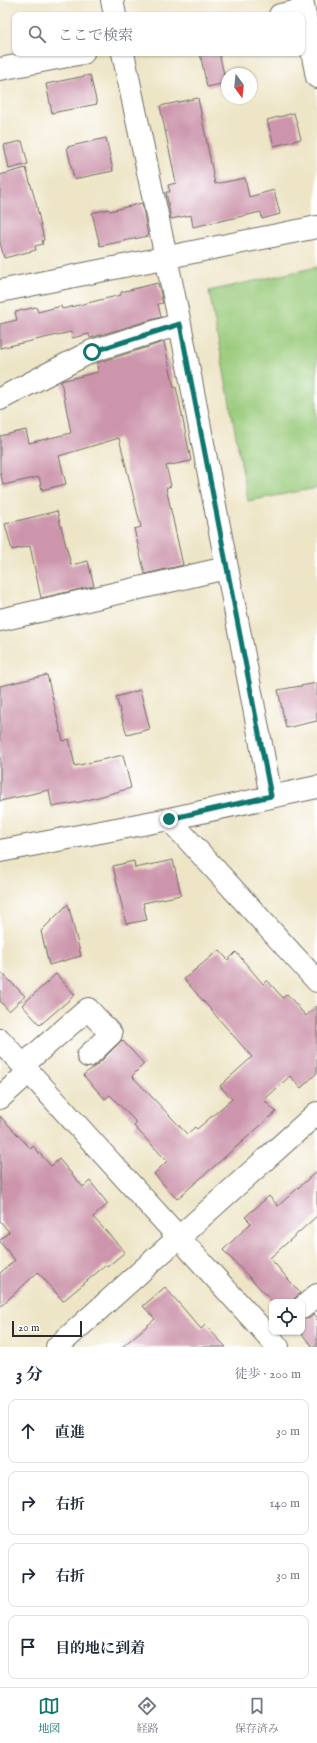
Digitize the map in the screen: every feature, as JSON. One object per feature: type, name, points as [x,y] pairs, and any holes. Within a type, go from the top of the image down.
[{"type":"street","points":[[112,0],[114,12]]},
{"type":"street","points":[[287,12],[303,5]]},
{"type":"street","points":[[305,15],[317,77]]},
{"type":"street","points":[[0,69],[67,56]]},
{"type":"street","points":[[124,56],[180,324],[271,796]]},
{"type":"street","points":[[0,291],[165,256],[317,227]]},
{"type":"street","points":[[0,399],[92,352],[180,324]]},
{"type":"street","points":[[0,620],[226,568]]},
{"type":"street","points":[[0,851],[169,819],[317,787]]},
{"type":"street","points":[[169,819],[317,981]]},
{"type":"street","points":[[0,1098],[26,1069],[88,1009],[111,1034],[88,1056]]},
{"type":"street","points":[[0,1040],[179,1239],[274,1339]]},
{"type":"street","points":[[57,1347],[179,1239],[317,1113]]},
{"type":"street","points":[[305,1305],[317,1295]]},
{"type":"green space","points":[[317,267],[317,488],[248,501],[209,291]]},
{"type":"building","points":[[201,56],[220,56],[222,68],[221,68],[221,84],[207,87]]},
{"type":"building","points":[[90,75],[97,104],[52,113],[46,84]]},
{"type":"building","points":[[198,98],[215,184],[245,178],[249,197],[274,190],[280,214],[262,219],[261,212],[193,227],[191,215],[171,219],[166,192],[170,192],[168,185],[176,183],[160,106]]},
{"type":"building","points":[[294,113],[301,139],[274,146],[267,120]]},
{"type":"building","points":[[106,138],[113,171],[74,179],[67,147]]},
{"type":"building","points":[[22,141],[28,164],[9,169],[4,145]]},
{"type":"building","points":[[26,168],[36,203],[44,240],[42,241],[43,244],[35,246],[36,250],[4,258],[0,243],[0,175]]},
{"type":"building","points":[[142,203],[148,236],[100,246],[92,213],[109,209],[110,211]]},
{"type":"building","points":[[158,283],[163,303],[158,304],[161,317],[90,338],[89,334],[72,338],[71,332],[0,348],[0,324],[17,320],[15,312],[36,307],[38,312],[61,306],[62,309],[121,295],[121,292]]},
{"type":"building","points":[[164,342],[174,387],[176,387],[191,461],[166,466],[171,486],[166,488],[183,565],[145,574],[134,529],[141,527],[119,438],[59,456],[66,484],[42,490],[39,477],[3,485],[0,471],[0,436],[26,430],[29,443],[71,433],[61,381],[98,372],[97,363]]},
{"type":"building","points":[[57,511],[71,565],[88,561],[94,586],[41,598],[30,546],[12,550],[5,524]]},
{"type":"building","points":[[47,675],[63,741],[69,739],[75,766],[123,755],[131,788],[80,802],[52,807],[49,790],[0,801],[0,686]]},
{"type":"building","points":[[317,683],[317,721],[286,728],[278,690]]},
{"type":"building","points":[[140,690],[150,729],[127,735],[116,697]]},
{"type":"building","points":[[173,860],[181,895],[143,903],[147,920],[126,924],[113,866],[134,861],[135,868]]},
{"type":"building","points":[[68,904],[81,956],[49,965],[41,931]]},
{"type":"building","points":[[219,950],[228,960],[236,952],[263,984],[267,980],[283,998],[287,994],[306,1016],[317,1006],[317,1073],[301,1088],[290,1076],[264,1100],[276,1112],[177,1199],[154,1174],[167,1161],[134,1126],[137,1123],[110,1095],[105,1099],[83,1075],[97,1065],[122,1040],[144,1064],[132,1076],[187,1134],[195,1127],[197,1129],[232,1099],[220,1086],[252,1057],[184,979]]},
{"type":"building","points":[[0,971],[25,996],[9,1011],[0,1001]]},
{"type":"building","points":[[56,974],[75,995],[40,1025],[22,1005]]},
{"type":"building","points":[[0,1116],[31,1149],[33,1146],[51,1166],[59,1159],[83,1187],[90,1181],[108,1204],[93,1217],[125,1252],[107,1267],[106,1265],[63,1301],[38,1272],[0,1307],[0,1273],[15,1260],[0,1242],[0,1240],[9,1232],[0,1221]]},
{"type":"building","points":[[317,1171],[317,1216],[270,1258],[300,1293],[294,1299],[270,1299],[223,1250],[251,1223],[245,1217],[269,1196],[278,1206]]},
{"type":"building","points":[[165,1287],[201,1329],[205,1325],[226,1347],[122,1347],[155,1319],[143,1306]]},
{"type":"building","points":[[314,1314],[317,1317],[317,1347],[313,1347],[303,1335],[305,1335],[305,1319],[310,1318]]},
{"type":"route","points":[[92,352],[180,324],[271,796],[169,819]]}]
